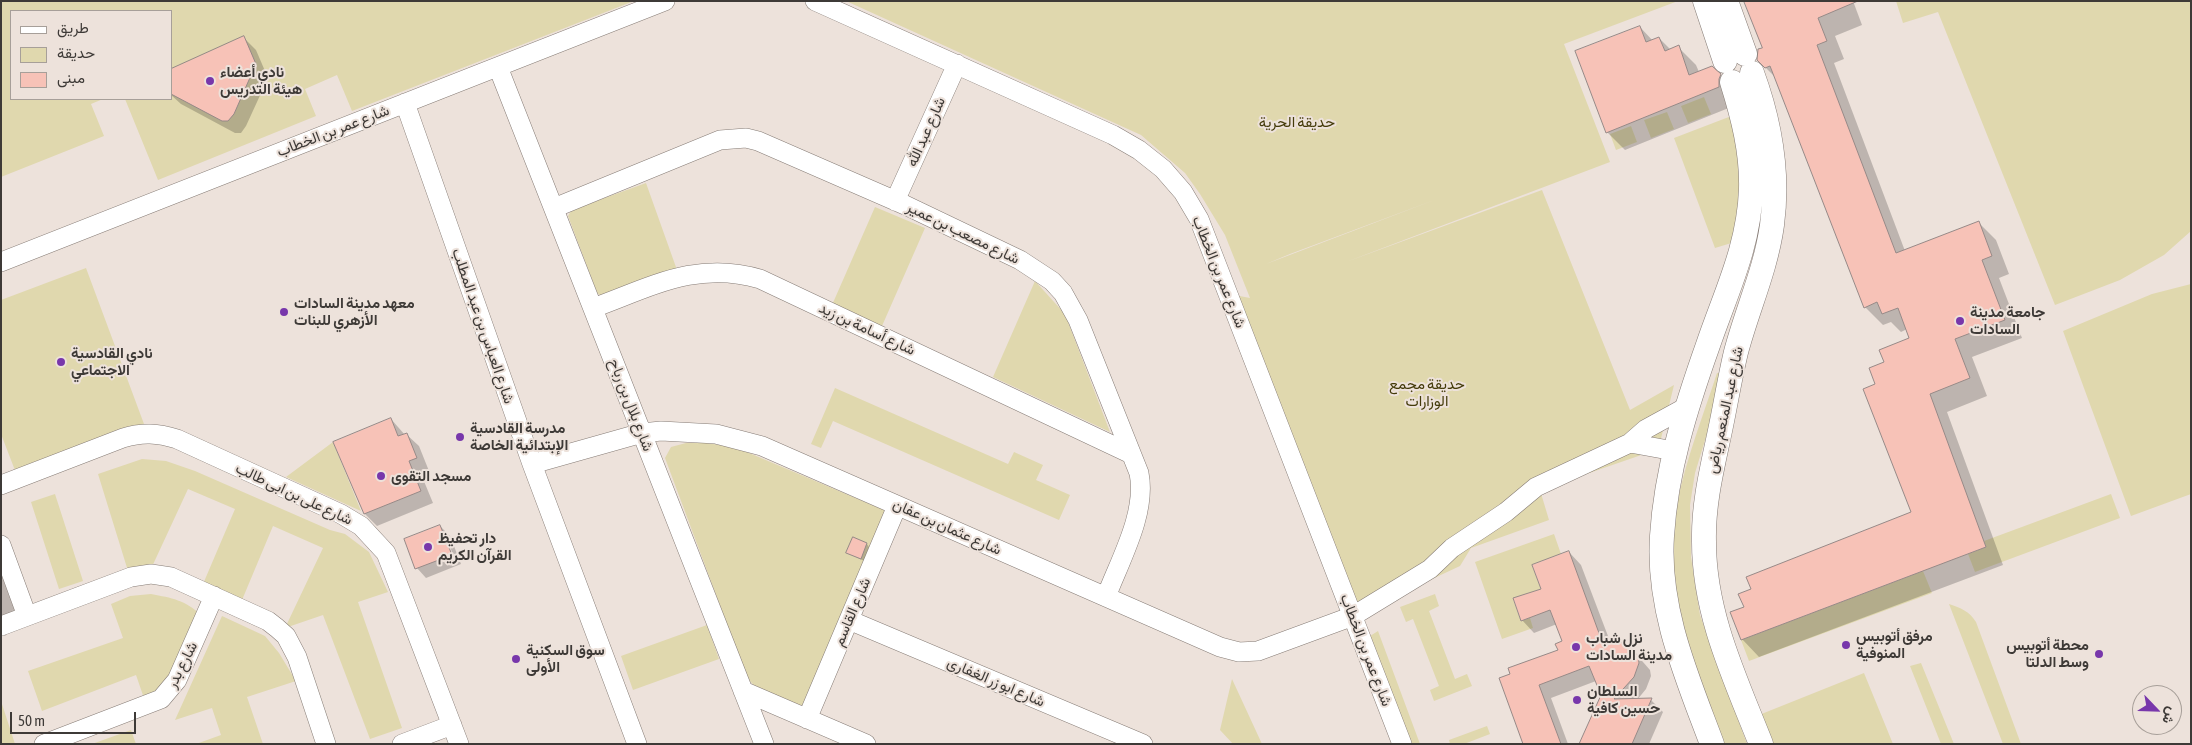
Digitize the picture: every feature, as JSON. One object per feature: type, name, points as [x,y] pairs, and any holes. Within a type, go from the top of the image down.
[{"type":"street","name":"شارع عمر بن الخطاب","points":[[1,262],[665,1]]},
{"type":"street","name":"شارع عمر بن الخطاب","points":[[815,1],[1112,135],[1139,150],[1163,169],[1183,192],[1205,235],[1402,744]]},
{"type":"street","name":"شارع عبد المنعم رياض","points":[[1705,1],[1739,67],[1764,105],[1774,173],[1774,203],[1768,246],[1736,352],[1708,484],[1705,513],[1705,570],[1709,599],[1718,634],[1761,744]]},
{"type":"street","name":"شارع عبد المنعم رياض","points":[[1712,744],[1680,659],[1666,599],[1662,538],[1665,497],[1674,451],[1708,344],[1739,262],[1749,214],[1751,189],[1747,139],[1739,67],[1726,1]]},
{"type":"street","name":"شارع عبد الله","points":[[895,201],[957,64]]},
{"type":"street","name":"شارع بلال بن رباح","points":[[498,67],[764,744]]},
{"type":"street","name":"شارع العباس بن عبد المطلب","points":[[405,103],[532,464],[637,744]]},
{"type":"street","name":"شارع مصعب بن عمير","points":[[554,208],[720,140],[733,138],[758,141],[895,201],[1020,260],[1052,281],[1067,299],[1078,320],[1131,454],[1140,482],[1140,500],[1136,518],[1106,597]]},
{"type":"street","name":"شارع أسامة بن زيد","points":[[593,308],[681,276],[717,271],[746,275],[768,283],[1131,454]]},
{"type":"street","points":[[1708,344],[1736,352]]},
{"type":"street","name":"شارع عثمان بن عفان","points":[[532,464],[642,433],[680,431],[731,436],[762,446],[1220,647],[1239,652],[1258,651],[1353,616],[1430,569],[1452,548],[1506,512],[1536,487],[1630,443],[1646,429],[1688,406]]},
{"type":"street","name":"شارع على بن ابى طالب","points":[[2,482],[123,438],[144,433],[155,433],[176,439],[341,514],[361,526],[386,553],[459,744]]},
{"type":"street","points":[[1630,443],[1674,451]]},
{"type":"street","name":"شارع القاسم","points":[[807,719],[897,506]]},
{"type":"street","points":[[1,545],[27,616]]},
{"type":"street","points":[[1,626],[141,575],[151,574],[172,578],[268,621],[286,636],[297,657],[326,744]]},
{"type":"street","name":"شارع بدر","points":[[44,744],[147,706],[161,699],[176,680],[214,596]]},
{"type":"street","name":"شارع ابو زر الغفارى","points":[[849,620],[1143,744]]},
{"type":"street","points":[[743,691],[866,744]]},
{"type":"street","points":[[402,744],[452,725]]},
{"type":"green space","points":[[1,1],[634,1],[352,111],[337,75],[305,89],[316,116],[158,180],[125,100],[172,100],[172,10],[10,10],[10,100],[101,100],[91,104],[104,136],[1,177]]},
{"type":"green space","points":[[846,1],[1678,1],[1564,44],[1610,162],[1346,262],[1542,190],[1630,410],[1674,385],[1658,451],[1650,452],[1540,490],[1549,520],[1471,548],[1460,566],[1353,616],[1229,294],[1250,298],[1225,235],[1185,173],[1141,135]],"holes":[[[1437,199],[1266,264],[1290,254]]]},
{"type":"green space","points":[[1896,1],[2191,1],[2191,231],[2164,255],[2120,280],[2055,305],[1938,12],[1903,23]]},
{"type":"green space","points":[[1704,97],[1711,114],[1688,123],[1681,106]]},
{"type":"green space","points":[[1667,112],[1674,129],[1651,138],[1644,120]]},
{"type":"green space","points":[[1734,115],[1741,138],[1738,241],[1715,248],[1674,138]]},
{"type":"green space","points":[[1631,126],[1637,142],[1616,150],[1610,134]]},
{"type":"green space","points":[[646,183],[677,270],[601,296],[597,293],[568,216],[571,211],[577,208]]},
{"type":"green space","points":[[875,207],[925,228],[882,326],[832,305]]},
{"type":"green space","name":"نادي القادسية الاجتماعي","points":[[86,268],[144,424],[16,473],[1,434],[1,300]]},
{"type":"green space","points":[[1035,281],[1065,314],[1110,432],[993,377]]},
{"type":"green space","points":[[2191,284],[2191,494],[2131,516],[2063,331],[2152,294]]},
{"type":"green space","points":[[1717,373],[1725,375],[1695,473],[1690,505],[1691,557],[1700,615],[1747,744],[1723,744],[1691,657],[1683,627],[1673,566],[1673,535],[1677,504],[1690,454]]},
{"type":"green space","points":[[835,388],[1008,464],[1014,452],[1043,465],[1036,480],[1070,495],[1059,520],[833,421],[821,448],[811,444]]},
{"type":"green space","points":[[333,442],[361,511],[286,477]]},
{"type":"green space","points":[[686,443],[706,443],[735,447],[891,513],[803,706],[778,701],[766,695],[747,678],[665,458],[671,447]]},
{"type":"green space","points":[[142,459],[166,461],[195,471],[330,530],[345,534],[369,552],[388,592],[358,602],[402,728],[370,739],[323,615],[285,628],[323,548],[273,526],[242,600],[203,584],[235,509],[188,489],[150,571],[128,571],[98,474]]},
{"type":"green space","points":[[55,494],[83,581],[59,589],[31,502]]},
{"type":"green space","points":[[2111,494],[2120,518],[1975,572],[1968,554],[1986,547],[1984,541]]},
{"type":"green space","points":[[1554,534],[1561,554],[1532,565],[1541,589],[1513,599],[1521,621],[1530,618],[1533,628],[1502,639],[1475,562]]},
{"type":"green space","points":[[1923,571],[1932,593],[1749,661],[1741,640]]},
{"type":"green space","points":[[151,594],[178,600],[201,615],[164,695],[146,704],[136,675],[42,711],[28,671],[123,638],[111,604],[130,596]]},
{"type":"green space","points":[[1435,594],[1439,606],[1429,611],[1455,679],[1467,674],[1472,686],[1434,701],[1430,690],[1439,686],[1413,619],[1406,622],[1400,607]]},
{"type":"green space","points":[[1949,604],[1964,610],[1976,622],[2021,744],[2003,744]]},
{"type":"green space","points":[[222,616],[265,636],[279,653],[296,681],[247,697],[263,744],[196,744],[221,735],[212,708],[175,720]]},
{"type":"green space","points":[[707,625],[719,659],[633,690],[621,656]]},
{"type":"green space","points":[[1378,631],[1420,744],[1411,744],[1370,636]]},
{"type":"green space","points":[[1921,663],[1954,744],[1941,744],[1910,666]]},
{"type":"green space","points":[[1864,673],[1893,744],[1770,744],[1759,715]]},
{"type":"green space","points":[[1232,679],[1262,744],[1233,744],[1220,730]]},
{"type":"green space","points":[[1,701],[15,744],[1,744]]},
{"type":"green space","points":[[1487,726],[1490,734],[1464,744],[1450,744],[1449,740]]},
{"type":"green space","points":[[131,730],[136,744],[92,744]]},
{"type":"building","name":"جامعة مدينة السادات","points":[[1744,1],[1858,1],[1818,18],[1827,41],[1817,45],[1896,253],[1979,221],[1992,256],[1982,260],[2005,320],[1955,339],[1970,378],[1930,394],[1986,547],[1741,640],[1730,612],[1744,607],[1738,594],[1751,589],[1746,577],[1911,512],[1863,389],[1875,384],[1869,368],[1884,362],[1879,350],[1909,338],[1898,308],[1882,314],[1877,302],[1864,308],[1770,66],[1765,68],[1757,60],[1758,49],[1762,48]]},
{"type":"building","points":[[1640,26],[1646,42],[1659,37],[1665,51],[1679,45],[1689,75],[1712,66],[1721,74],[1719,87],[1606,133],[1575,51]]},
{"type":"building","name":"نادي أعضاء هيئة التدريس","points":[[244,36],[256,64],[234,114],[228,121],[222,121],[172,95],[172,69]]},
{"type":"building","name":"مسجد التقوى","points":[[391,418],[398,436],[407,433],[417,458],[409,461],[421,491],[364,514],[333,442]]},
{"type":"building","name":"دار تحفيظ القرآن الكريم","points":[[440,525],[452,555],[415,569],[404,539]]},
{"type":"building","points":[[853,537],[867,543],[861,559],[846,553]]},
{"type":"building","name":"نزل شباب مدينة السادات","points":[[1569,551],[1603,644],[1624,642],[1638,656],[1639,663],[1634,677],[1614,699],[1652,698],[1632,744],[1579,744],[1601,695],[1589,666],[1539,685],[1561,744],[1523,744],[1499,678],[1510,674],[1508,668],[1558,650],[1555,644],[1562,641],[1550,610],[1521,621],[1513,598],[1541,589],[1532,565]]},
{"type":"place","name":"نادي أعضاء هيئة التدريس","points":[[210,81]]},
{"type":"place","name":"معهد مدينة السادات الأزهري للبنات","points":[[284,312]]},
{"type":"place","name":"جامعة مدينة السادات","points":[[1960,321]]},
{"type":"place","name":"نادي القادسية الاجتماعي","points":[[61,362]]},
{"type":"place","name":"مدرسة القادسية الإبتدائية الخاصة","points":[[460,437]]},
{"type":"place","name":"مسجد التقوى","points":[[381,476]]},
{"type":"place","name":"دار تحفيظ القرآن الكريم","points":[[428,547]]},
{"type":"place","name":"مرفق أتوبيس المنوفية","points":[[1846,645]]},
{"type":"place","name":"نزل شباب مدينة السادات","points":[[1576,647]]},
{"type":"place","name":"محطة أتوبيس وسط الدلتا","points":[[2099,654]]},
{"type":"place","name":"سوق السكنية الأولى","points":[[516,659]]},
{"type":"place","name":"السلطان حسين كافية","points":[[1577,700]]},
{"type":"park label","name":"حديقة الحرية","points":[[1297,122]]},
{"type":"park label","name":"حديقة مجمع الوزارات","points":[[1427,392]]}]
